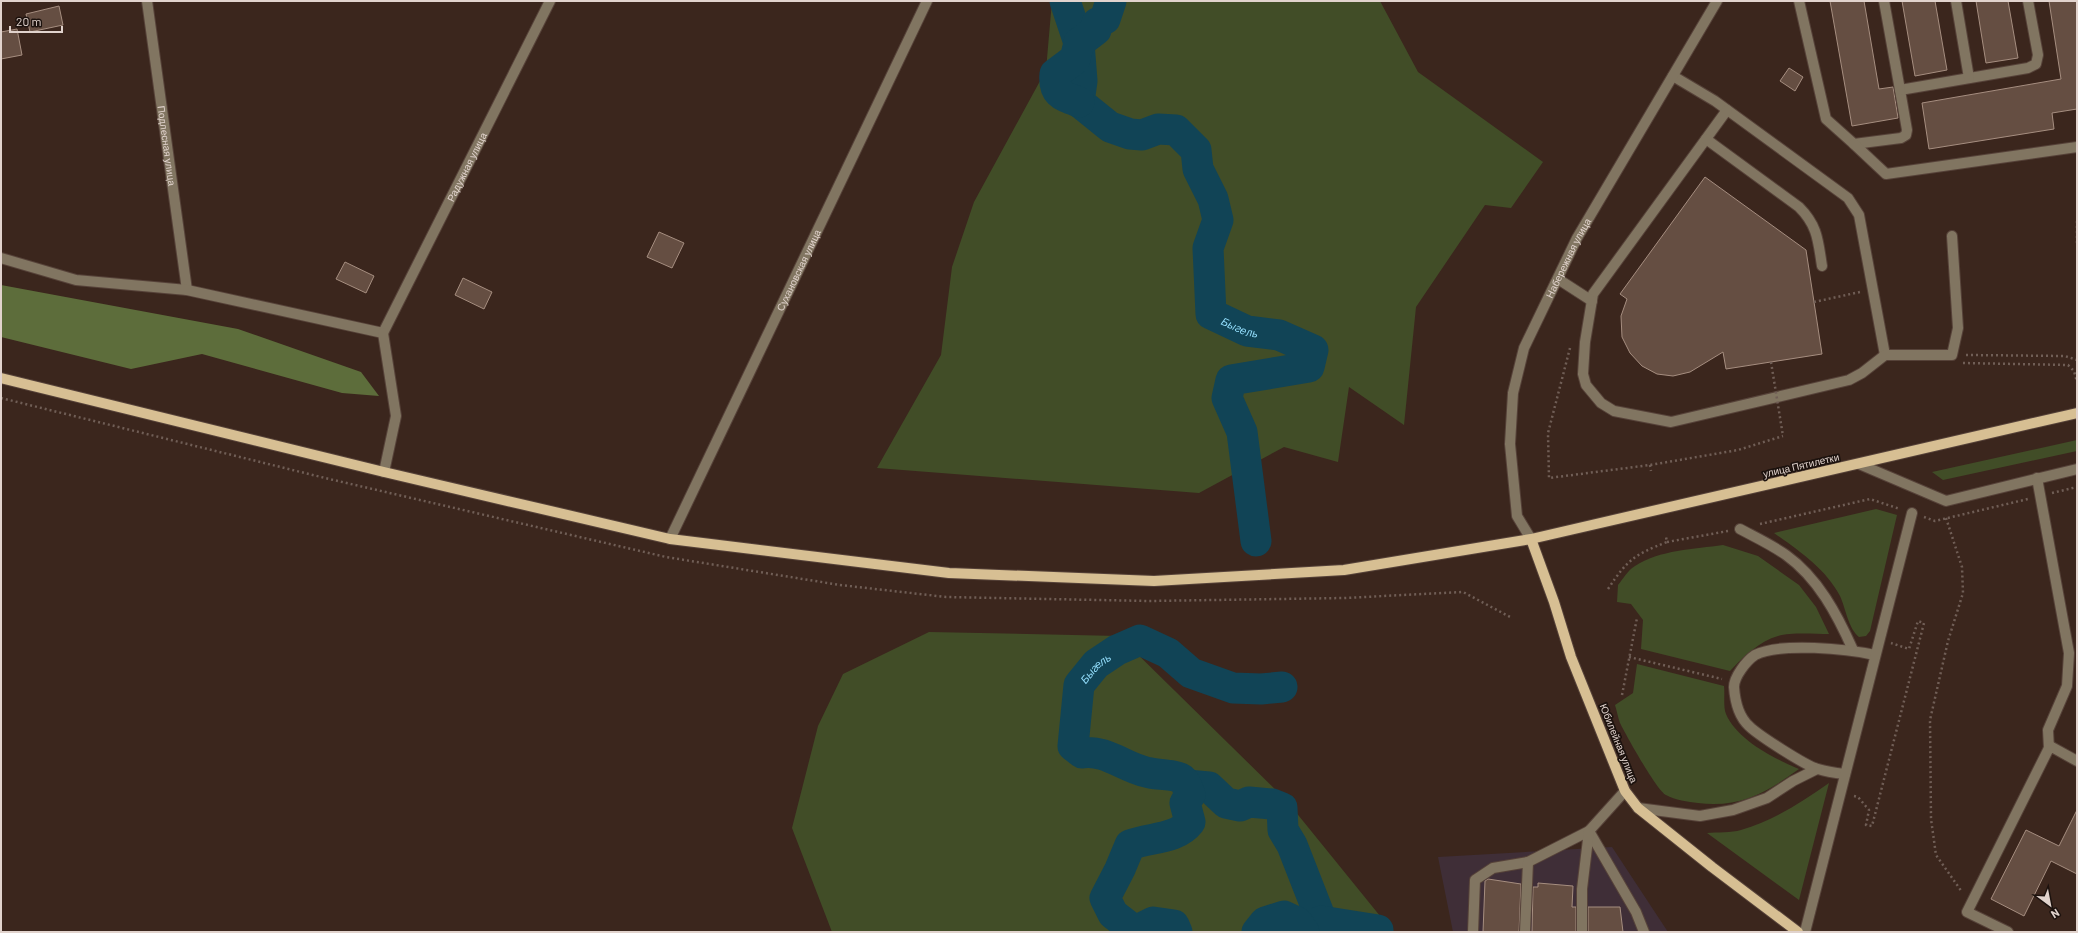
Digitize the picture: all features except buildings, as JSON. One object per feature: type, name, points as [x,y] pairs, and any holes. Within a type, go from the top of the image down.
[{"type":"main road","name":"улица Пятилетки","points":[[1,378],[384,472],[670,539],[949,573],[1154,581],[1344,570],[1531,539],[2077,413]]},
{"type":"main road","name":"Юбилейная улица","points":[[1531,539],[1554,602],[1571,657],[1625,791],[1638,808],[1712,867],[1798,932]]},
{"type":"street","name":"Подлесная улица","points":[[148,1],[187,290]]},
{"type":"street","name":"Радужная улица","points":[[382,334],[550,1]]},
{"type":"street","name":"Сухановская улица","points":[[670,539],[927,1]]},
{"type":"street","name":"Набережная улица","points":[[1531,539],[1517,516],[1510,444],[1513,393],[1524,348],[1577,238],[1717,1]]},
{"type":"street","points":[[1799,1],[1824,113],[1830,124],[1886,174],[2077,147]]},
{"type":"street","points":[[1854,144],[1901,138],[1906,135],[1907,130],[1884,1]]},
{"type":"street","points":[[1956,1],[1969,78]]},
{"type":"street","points":[[1900,90],[2028,68],[2036,64],[2038,55],[2028,1]]},
{"type":"street","points":[[1673,76],[1727,110],[1848,198],[1859,215],[1885,355]]},
{"type":"street","points":[[1727,110],[1593,294],[1584,342],[1583,374],[1586,385],[1593,395],[1614,412],[1671,422],[1849,380],[1862,373],[1885,355],[1954,359],[1958,328],[1952,236]]},
{"type":"street","points":[[1706,139],[1800,207],[1807,215],[1817,232],[1822,266]]},
{"type":"street","points":[[1,258],[76,280],[187,290],[382,334],[396,416],[384,472]]},
{"type":"street","points":[[1558,278],[1592,301]]},
{"type":"street","points":[[1859,464],[1946,501],[2077,469]]},
{"type":"street","points":[[2008,932],[1967,912],[2049,749],[2048,730],[2067,686],[2069,653],[2037,478]]},
{"type":"street","points":[[1806,932],[1912,513]]},
{"type":"street","points":[[1740,529],[1785,555],[1807,574],[1825,596],[1853,650]]},
{"type":"street","points":[[1845,774],[1817,769],[1777,746],[1748,726],[1734,699],[1734,682],[1741,670],[1755,656],[1784,647],[1853,650],[1875,655]]},
{"type":"street","points":[[2049,749],[2050,746],[2077,761]]},
{"type":"street","points":[[1638,808],[1700,816],[1733,810],[1767,798],[1793,781],[1817,769]]},
{"type":"street","points":[[1473,932],[1475,880],[1493,868],[1528,862],[1589,830],[1625,791]]},
{"type":"street","points":[[1582,932],[1582,889],[1589,830]]},
{"type":"street","points":[[1589,830],[1636,912],[1644,932]]},
{"type":"street","points":[[1525,932],[1528,862]]},
{"type":"path","points":[[2077,221],[2077,246]]},
{"type":"path","points":[[1814,302],[1872,290]]},
{"type":"path","points":[[1572,341],[1563,370],[1548,433],[1549,478],[1650,465],[1738,450],[1783,436],[1771,362]]},
{"type":"path","points":[[1954,359],[2065,356],[2077,360]]},
{"type":"path","points":[[1954,359],[2068,365],[2074,371],[2077,382]]},
{"type":"path","points":[[1650,465],[1651,472]]},
{"type":"path","points":[[1608,589],[1623,567],[1640,553],[1667,542],[1740,529],[1870,499],[1934,521],[2077,487]]},
{"type":"path","points":[[1946,518],[1962,567],[1963,593],[1948,641],[1930,720],[1932,819],[1936,855],[1970,905]]},
{"type":"path","points":[[1666,537],[1667,542]]},
{"type":"path","points":[[1463,592],[1512,618]]},
{"type":"path","points":[[1622,695],[1637,618]]},
{"type":"path","points":[[1858,797],[1869,810],[1866,825],[1872,826],[1924,623],[1918,621],[1909,648],[1896,645]]},
{"type":"path","points":[[1629,657],[1734,682]]},
{"type":"shaded area","points":[[1612,847],[1668,932],[1453,932],[1438,857]]},
{"type":"green space","points":[[1052,1],[1380,1],[1418,72],[1543,162],[1511,208],[1485,205],[1416,307],[1404,425],[1349,387],[1338,462],[1284,447],[1199,493],[877,468],[941,355],[952,267],[974,202],[1046,70]]},
{"type":"green space","points":[[1,285],[238,329],[361,372],[379,396],[342,393],[202,354],[131,369],[1,337]]},
{"type":"green space","points":[[2077,440],[2077,451],[1943,480],[1932,472]]},
{"type":"green space","points":[[1876,509],[1897,515],[1870,631],[1866,636],[1859,637],[1852,629],[1840,596],[1827,577],[1793,546],[1774,533]]},
{"type":"green space","points":[[1723,545],[1758,556],[1799,585],[1816,607],[1829,634],[1789,634],[1771,638],[1752,650],[1730,671],[1641,649],[1643,620],[1631,604],[1617,602],[1618,585],[1635,566],[1655,557],[1666,553]]},
{"type":"green space","points":[[929,632],[1119,636],[1286,800],[1393,932],[832,932],[792,828],[818,726],[843,674]]},
{"type":"green space","points":[[1637,664],[1724,686],[1726,714],[1731,723],[1739,732],[1758,748],[1799,769],[1764,792],[1740,801],[1713,804],[1698,803],[1677,799],[1666,795],[1649,774],[1635,750],[1620,723],[1615,705],[1633,693]]},
{"type":"green space","points":[[1829,783],[1799,900],[1707,833],[1737,831],[1764,822],[1798,804]]},
{"type":"waterway","name":"Быгель","points":[[1065,1],[1079,43],[1082,81],[1079,102],[1110,127],[1130,134],[1142,135],[1158,129],[1176,130],[1196,150],[1198,169],[1213,199],[1218,220],[1208,248],[1211,314],[1247,331],[1279,335],[1313,350],[1309,367],[1231,380],[1227,398],[1242,432],[1256,541]]},
{"type":"waterway","name":"Быгель","points":[[1079,102],[1063,96],[1057,90],[1055,74],[1075,59],[1079,43],[1096,30],[1097,23],[1105,19],[1111,1]]},
{"type":"waterway","name":"Быгель","points":[[1177,932],[1174,925],[1153,922],[1135,931],[1113,914],[1105,898],[1130,845],[1178,832],[1190,822],[1185,803],[1190,795],[1187,787],[1184,781],[1179,777],[1154,774],[1138,770],[1107,756],[1090,752],[1082,753],[1073,746],[1079,685],[1096,664],[1117,650],[1140,640],[1168,653],[1191,673],[1233,688],[1261,689],[1282,687]]},
{"type":"waterway","name":"Быгель","points":[[1187,785],[1209,787],[1226,803],[1240,806],[1249,802],[1272,804],[1282,808],[1283,830],[1292,845],[1326,932]]},
{"type":"waterway","name":"Быгель","points":[[1257,932],[1265,922],[1284,916],[1297,922],[1304,932]]},
{"type":"waterway","name":"Быгель","points":[[1321,921],[1378,930],[1378,932]]}]
